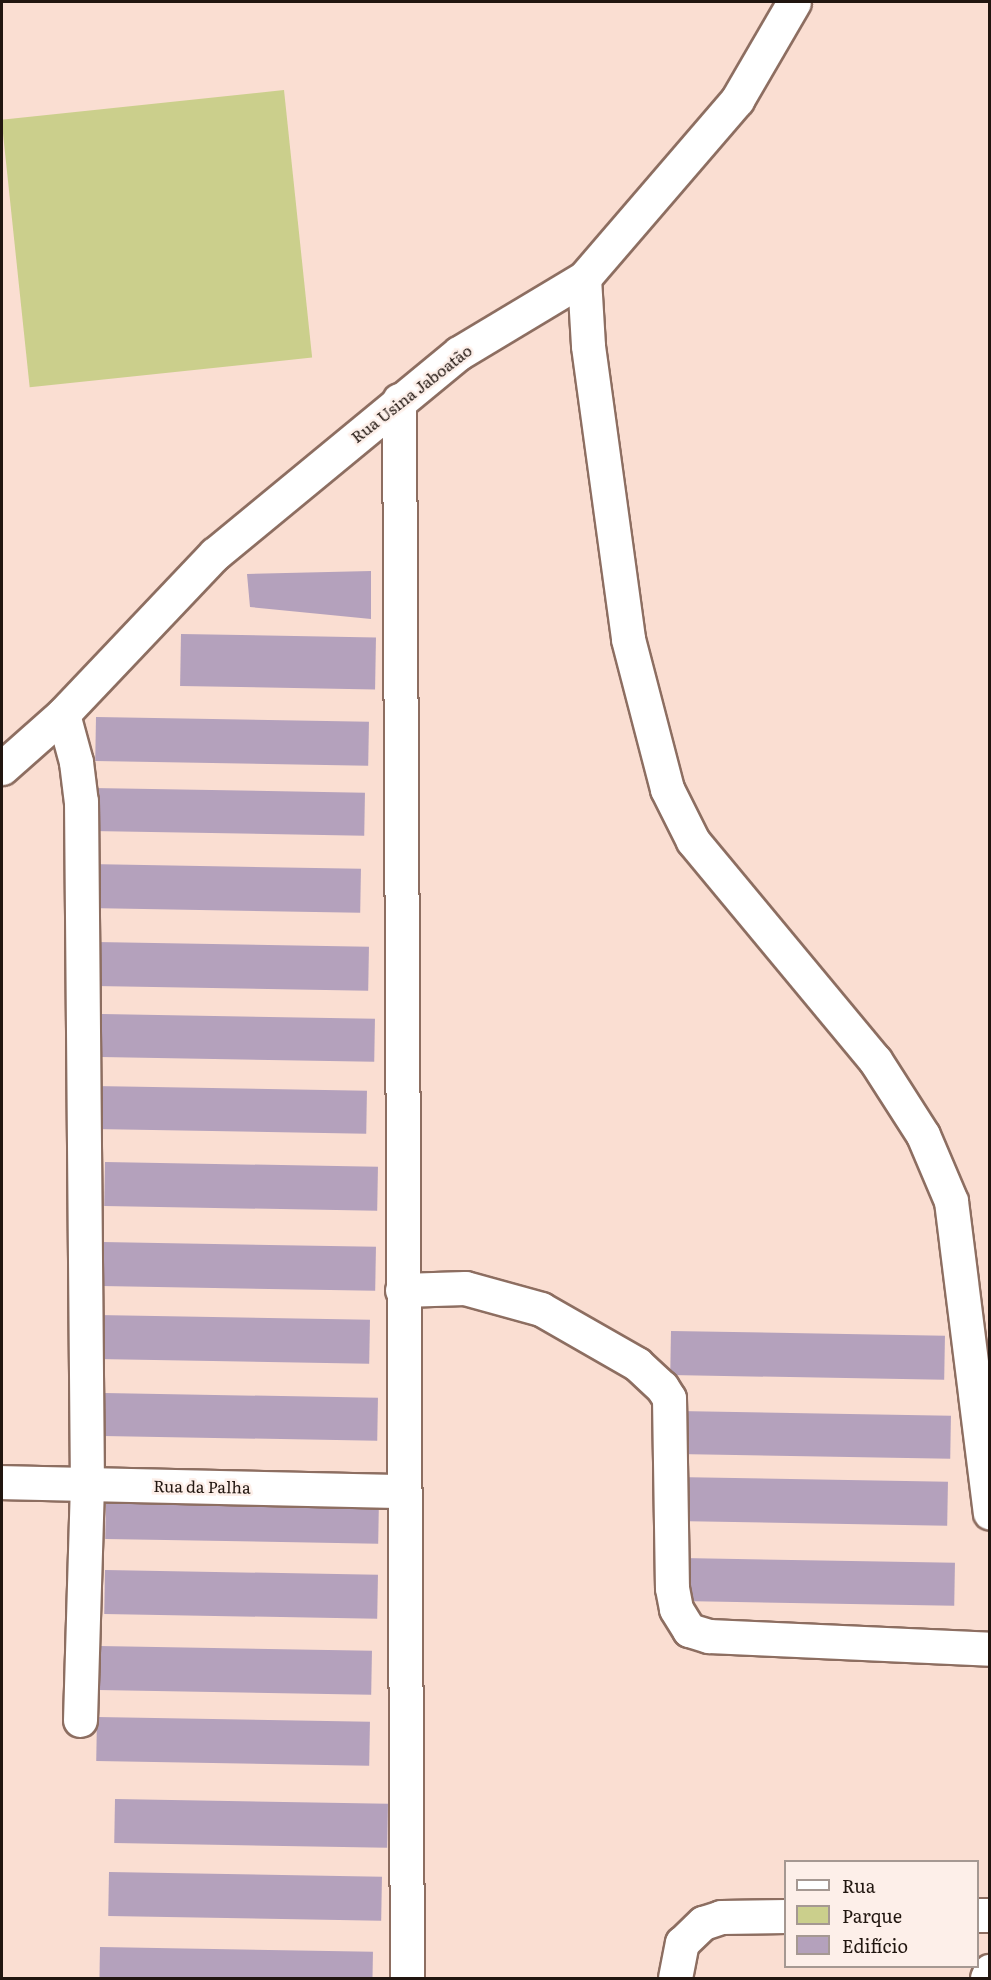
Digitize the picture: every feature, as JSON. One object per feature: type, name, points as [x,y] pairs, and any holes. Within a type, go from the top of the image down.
[{"type":"street","name":"Rua Usina Jaboatão","points":[[2,768],[63,714],[215,554],[399,400],[478,341],[584,278],[737,100],[794,2]]},
{"type":"street","points":[[584,278],[590,357],[628,639],[667,789],[693,841],[875,1060],[923,1135],[951,1201],[990,1513]]},
{"type":"street","points":[[399,400],[402,1491],[407,1978]]},
{"type":"street","points":[[63,714],[81,801],[87,1484],[80,1720]]},
{"type":"street","points":[[402,1290],[465,1288],[541,1309],[637,1364],[662,1387],[669,1398],[672,1588],[681,1622],[689,1630],[709,1636],[990,1649]]},
{"type":"street","name":"Rua da Palha","points":[[2,1482],[402,1491]]},
{"type":"street","points":[[675,1978],[682,1943],[703,1923],[721,1917],[784,1916]]},
{"type":"street","points":[[987,1978],[990,1971]]},
{"type":"green space","points":[[284,90],[312,358],[30,387],[2,120]]},
{"type":"building","points":[[371,571],[371,619],[250,607],[247,574]]},
{"type":"building","points":[[181,634],[376,637],[375,689],[180,686]]},
{"type":"building","points":[[96,717],[369,722],[368,766],[95,761]]},
{"type":"building","points":[[92,788],[365,793],[364,836],[91,831]]},
{"type":"building","points":[[88,864],[361,869],[360,913],[87,908]]},
{"type":"building","points":[[96,942],[369,947],[368,991],[95,986]]},
{"type":"building","points":[[102,1014],[375,1019],[374,1062],[101,1057]]},
{"type":"building","points":[[94,1086],[367,1091],[366,1134],[93,1129]]},
{"type":"building","points":[[105,1162],[378,1167],[377,1211],[104,1206]]},
{"type":"building","points":[[102,1242],[376,1247],[375,1291],[101,1286]]},
{"type":"building","points":[[97,1315],[370,1320],[369,1364],[96,1359]]},
{"type":"building","points":[[671,1331],[945,1336],[944,1380],[670,1375]]},
{"type":"building","points":[[104,1393],[378,1398],[377,1441],[103,1436]]},
{"type":"building","points":[[678,1411],[951,1416],[950,1459],[677,1454]]},
{"type":"building","points":[[675,1477],[948,1482],[947,1526],[674,1521]]},
{"type":"building","points":[[106,1495],[379,1500],[378,1544],[105,1539]]},
{"type":"building","points":[[682,1558],[955,1563],[954,1606],[681,1601]]},
{"type":"building","points":[[105,1570],[378,1575],[377,1619],[104,1614]]},
{"type":"building","points":[[99,1646],[372,1651],[371,1695],[98,1690]]},
{"type":"building","points":[[97,1717],[370,1722],[369,1766],[96,1761]]},
{"type":"building","points":[[115,1799],[388,1804],[387,1848],[114,1843]]},
{"type":"building","points":[[109,1872],[382,1877],[381,1921],[108,1916]]},
{"type":"building","points":[[100,1947],[373,1952],[373,1978],[99,1978]]}]
